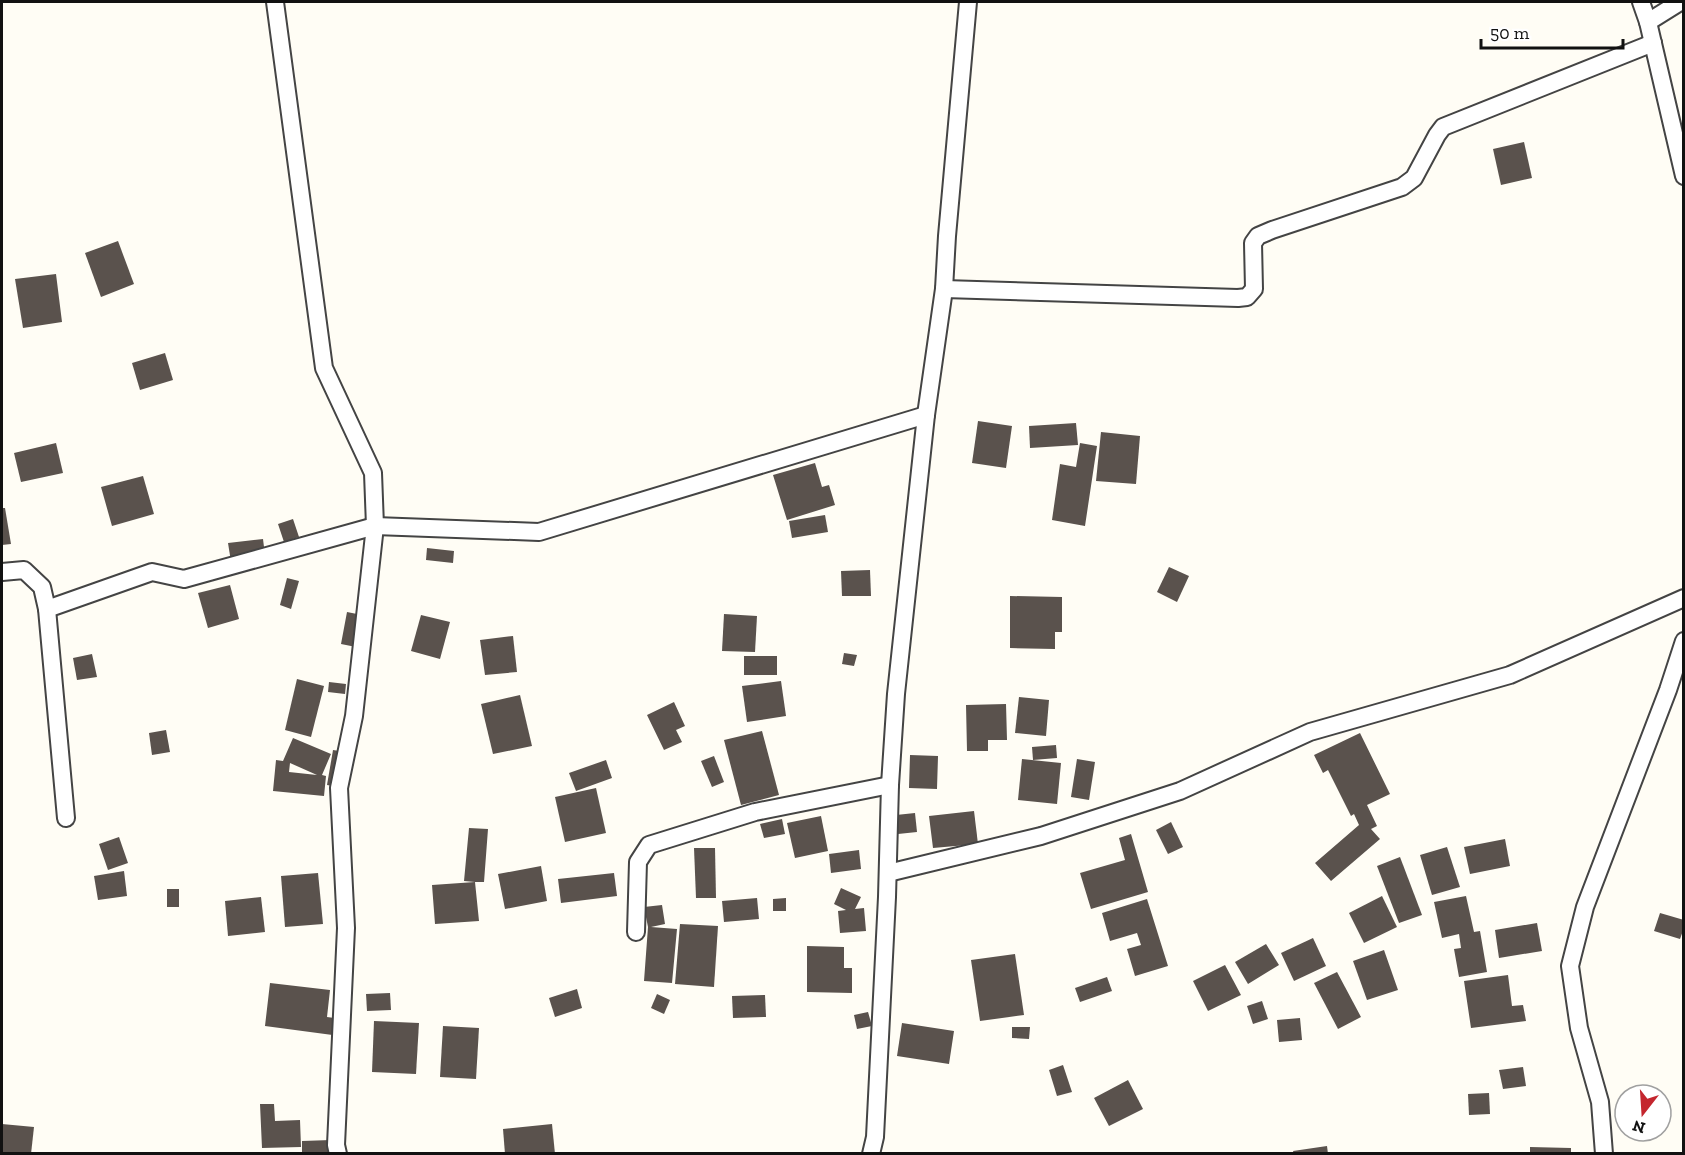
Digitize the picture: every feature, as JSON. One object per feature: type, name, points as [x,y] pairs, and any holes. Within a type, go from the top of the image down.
[{"type":"street","points":[[275,2],[324,368],[373,473],[375,526],[354,716],[339,788],[346,928],[336,1145],[338,1154]]},
{"type":"street","points":[[871,1154],[875,1137],[896,694],[927,416],[944,289],[968,2]]},
{"type":"street","points":[[1641,2],[1648,22],[1683,176]]},
{"type":"street","points":[[1648,22],[1680,2]]},
{"type":"street","points":[[944,289],[1247,297],[1254,290],[1252,243],[1258,236],[1402,187],[1414,178],[1443,127],[1653,43]]},
{"type":"street","points":[[47,609],[152,572],[184,579],[375,526],[539,532],[927,416]]},
{"type":"street","points":[[2,572],[24,570],[42,586],[47,609],[66,818]]},
{"type":"street","points":[[888,873],[1041,836],[1180,791],[1310,732],[1510,675],[1683,598]]},
{"type":"street","points":[[1604,1154],[1600,1102],[1579,1028],[1570,966],[1585,907],[1668,690],[1683,641]]},
{"type":"street","points":[[636,932],[638,862],[649,845],[755,812],[890,784]]},
{"type":"building","points":[[1524,142],[1532,178],[1501,185],[1493,149]]},
{"type":"building","points":[[118,241],[134,284],[101,297],[85,253]]},
{"type":"building","points":[[56,274],[62,322],[23,328],[15,279]]},
{"type":"building","points":[[165,353],[173,380],[140,390],[132,363]]},
{"type":"building","points":[[978,421],[1012,426],[1006,468],[972,463]]},
{"type":"building","points":[[1076,423],[1078,445],[1030,448],[1029,426]]},
{"type":"building","points":[[1101,432],[1140,436],[1136,484],[1096,481]]},
{"type":"building","points":[[56,443],[63,473],[21,482],[14,453]]},
{"type":"building","points":[[1080,443],[1097,446],[1085,526],[1052,520],[1060,464],[1076,467]]},
{"type":"building","points":[[815,463],[822,487],[829,485],[835,505],[787,520],[773,475]]},
{"type":"building","points":[[143,476],[154,514],[112,526],[101,487]]},
{"type":"building","points":[[2,508],[5,508],[11,544],[2,545]]},
{"type":"building","points":[[825,515],[828,532],[792,538],[789,521]]},
{"type":"building","points":[[293,519],[299,537],[284,542],[278,524]]},
{"type":"building","points":[[263,539],[266,563],[232,568],[228,543]]},
{"type":"building","points":[[427,548],[454,551],[453,563],[426,560]]},
{"type":"building","points":[[1169,567],[1189,576],[1177,602],[1157,592]]},
{"type":"building","points":[[870,570],[871,596],[842,596],[841,571]]},
{"type":"building","points":[[287,578],[299,581],[291,609],[280,605]]},
{"type":"building","points":[[230,585],[239,619],[208,628],[198,593]]},
{"type":"building","points":[[1010,596],[1062,597],[1062,632],[1055,632],[1055,649],[1010,648]]},
{"type":"building","points":[[347,612],[362,615],[356,647],[341,644]]},
{"type":"building","points":[[724,614],[757,616],[755,652],[722,651]]},
{"type":"building","points":[[421,615],[450,622],[440,659],[411,651]]},
{"type":"building","points":[[513,636],[517,672],[485,675],[480,640]]},
{"type":"building","points":[[844,653],[857,655],[854,666],[842,664]]},
{"type":"building","points":[[92,654],[97,677],[77,680],[73,658]]},
{"type":"building","points":[[744,656],[777,656],[777,675],[744,675]]},
{"type":"building","points":[[297,679],[324,686],[311,737],[285,730]]},
{"type":"building","points":[[781,681],[786,716],[747,722],[742,686]]},
{"type":"building","points":[[329,682],[346,684],[345,694],[328,692]]},
{"type":"building","points":[[520,695],[532,746],[493,754],[481,704]]},
{"type":"building","points":[[1019,697],[1049,700],[1046,736],[1015,733]]},
{"type":"building","points":[[674,702],[685,726],[676,730],[682,742],[664,750],[647,715]]},
{"type":"building","points":[[1006,704],[1007,740],[988,740],[988,751],[967,751],[966,705]]},
{"type":"building","points":[[166,730],[170,752],[152,755],[149,733]]},
{"type":"building","points":[[762,731],[779,795],[741,805],[724,740]]},
{"type":"building","points":[[1360,733],[1390,794],[1367,805],[1377,826],[1371,829],[1380,839],[1331,881],[1315,863],[1359,825],[1354,814],[1351,816],[1328,770],[1323,773],[1314,755]]},
{"type":"building","points":[[293,738],[331,754],[322,775],[326,776],[324,796],[273,791],[276,760],[283,761]],"holes":[[[290,763],[317,775],[289,772]]]},
{"type":"building","points":[[1056,745],[1057,758],[1033,760],[1032,747]]},
{"type":"building","points":[[333,750],[346,752],[339,787],[327,785]]},
{"type":"building","points":[[910,755],[938,756],[937,789],[909,788]]},
{"type":"building","points":[[714,756],[724,782],[712,787],[701,761]]},
{"type":"building","points":[[1022,759],[1061,763],[1057,804],[1018,800]]},
{"type":"building","points":[[1077,759],[1095,762],[1089,800],[1071,797]]},
{"type":"building","points":[[606,760],[612,778],[576,791],[569,773]]},
{"type":"building","points":[[596,788],[606,833],[565,842],[555,797]]},
{"type":"building","points":[[974,811],[978,844],[933,848],[929,816]]},
{"type":"building","points":[[915,813],[917,832],[898,834],[896,815]]},
{"type":"building","points":[[821,816],[828,851],[795,858],[787,823]]},
{"type":"building","points":[[782,819],[785,834],[764,838],[760,824]]},
{"type":"building","points":[[1171,822],[1183,847],[1168,854],[1156,830]]},
{"type":"building","points":[[469,828],[488,829],[484,882],[464,881]]},
{"type":"building","points":[[1131,834],[1148,892],[1091,909],[1080,873],[1125,860],[1119,838]]},
{"type":"building","points":[[119,837],[128,863],[108,870],[99,844]]},
{"type":"building","points":[[1505,839],[1510,866],[1470,874],[1464,847]]},
{"type":"building","points":[[1447,847],[1460,887],[1432,895],[1420,855]]},
{"type":"building","points":[[694,848],[715,848],[716,898],[696,898]]},
{"type":"building","points":[[859,850],[861,869],[831,873],[829,854]]},
{"type":"building","points":[[1400,857],[1422,915],[1399,923],[1377,866]]},
{"type":"building","points":[[541,866],[547,901],[505,909],[498,874]]},
{"type":"building","points":[[124,871],[127,896],[98,900],[94,876]]},
{"type":"building","points":[[318,873],[323,924],[285,927],[281,876]]},
{"type":"building","points":[[614,873],[617,896],[561,903],[558,879]]},
{"type":"building","points":[[475,882],[479,921],[435,924],[432,885]]},
{"type":"building","points":[[841,888],[861,897],[855,909],[864,908],[866,931],[840,933],[838,911],[846,910],[834,904]]},
{"type":"building","points":[[167,889],[179,889],[179,907],[167,907]]},
{"type":"building","points":[[1382,896],[1397,927],[1364,943],[1349,913]]},
{"type":"building","points":[[1466,896],[1474,932],[1480,931],[1487,972],[1459,977],[1454,949],[1461,948],[1459,934],[1442,938],[1434,902]]},
{"type":"building","points":[[261,897],[265,932],[228,936],[225,901]]},
{"type":"building","points":[[757,898],[759,919],[724,922],[722,901]]},
{"type":"building","points":[[786,898],[786,911],[773,911],[773,899]]},
{"type":"building","points":[[1147,899],[1168,966],[1135,976],[1127,949],[1141,945],[1137,933],[1110,941],[1102,913]]},
{"type":"building","points":[[662,905],[665,924],[651,927],[677,929],[672,983],[644,981],[648,927],[644,907]]},
{"type":"building","points":[[1660,913],[1684,920],[1680,939],[1654,931]]},
{"type":"building","points":[[1537,923],[1542,951],[1499,958],[1495,930]]},
{"type":"building","points":[[680,924],[718,926],[714,987],[675,984]]},
{"type":"building","points":[[1313,938],[1326,966],[1294,981],[1281,953]]},
{"type":"building","points":[[1266,944],[1279,965],[1248,984],[1235,962]]},
{"type":"building","points":[[807,946],[844,947],[844,968],[852,968],[852,993],[807,992]]},
{"type":"building","points":[[1384,950],[1398,990],[1367,1000],[1353,961]]},
{"type":"building","points":[[1015,954],[1024,1015],[980,1021],[971,960]]},
{"type":"building","points":[[1225,965],[1241,995],[1208,1011],[1193,981]]},
{"type":"building","points":[[1337,972],[1361,1017],[1338,1029],[1314,983]]},
{"type":"building","points":[[1508,975],[1512,1006],[1523,1005],[1526,1021],[1471,1028],[1464,981]]},
{"type":"building","points":[[1107,977],[1112,991],[1080,1002],[1075,988]]},
{"type":"building","points":[[270,983],[330,990],[327,1017],[342,1019],[340,1036],[265,1026]]},
{"type":"building","points":[[577,989],[582,1008],[555,1017],[549,998]]},
{"type":"building","points":[[390,993],[391,1010],[367,1011],[366,994]]},
{"type":"building","points":[[657,994],[670,1000],[664,1014],[651,1008]]},
{"type":"building","points":[[765,995],[766,1017],[733,1018],[732,996]]},
{"type":"building","points":[[1262,1001],[1268,1019],[1253,1024],[1247,1006]]},
{"type":"building","points":[[868,1012],[872,1026],[857,1029],[854,1015]]},
{"type":"building","points":[[1300,1018],[1302,1040],[1279,1042],[1277,1020]]},
{"type":"building","points":[[374,1021],[419,1023],[416,1074],[372,1072]]},
{"type":"building","points":[[902,1023],[954,1031],[949,1064],[897,1056]]},
{"type":"building","points":[[443,1026],[479,1028],[476,1079],[440,1077]]},
{"type":"building","points":[[1012,1027],[1030,1027],[1029,1039],[1012,1038]]},
{"type":"building","points":[[1063,1065],[1072,1092],[1057,1096],[1049,1070]]},
{"type":"building","points":[[1523,1067],[1526,1086],[1503,1089],[1499,1070]]},
{"type":"building","points":[[1128,1080],[1143,1109],[1109,1126],[1094,1098]]},
{"type":"building","points":[[1489,1093],[1490,1114],[1469,1115],[1468,1094]]},
{"type":"building","points":[[260,1104],[274,1104],[275,1121],[300,1120],[301,1147],[262,1148]]},
{"type":"building","points":[[2,1124],[34,1127],[31,1154],[2,1154]]},
{"type":"building","points":[[552,1124],[555,1154],[505,1154],[503,1129]]},
{"type":"building","points":[[331,1140],[331,1154],[302,1154],[302,1141]]},
{"type":"building","points":[[1327,1146],[1328,1154],[1294,1154],[1293,1151]]},
{"type":"building","points":[[1530,1147],[1571,1148],[1571,1154],[1530,1154]]}]
